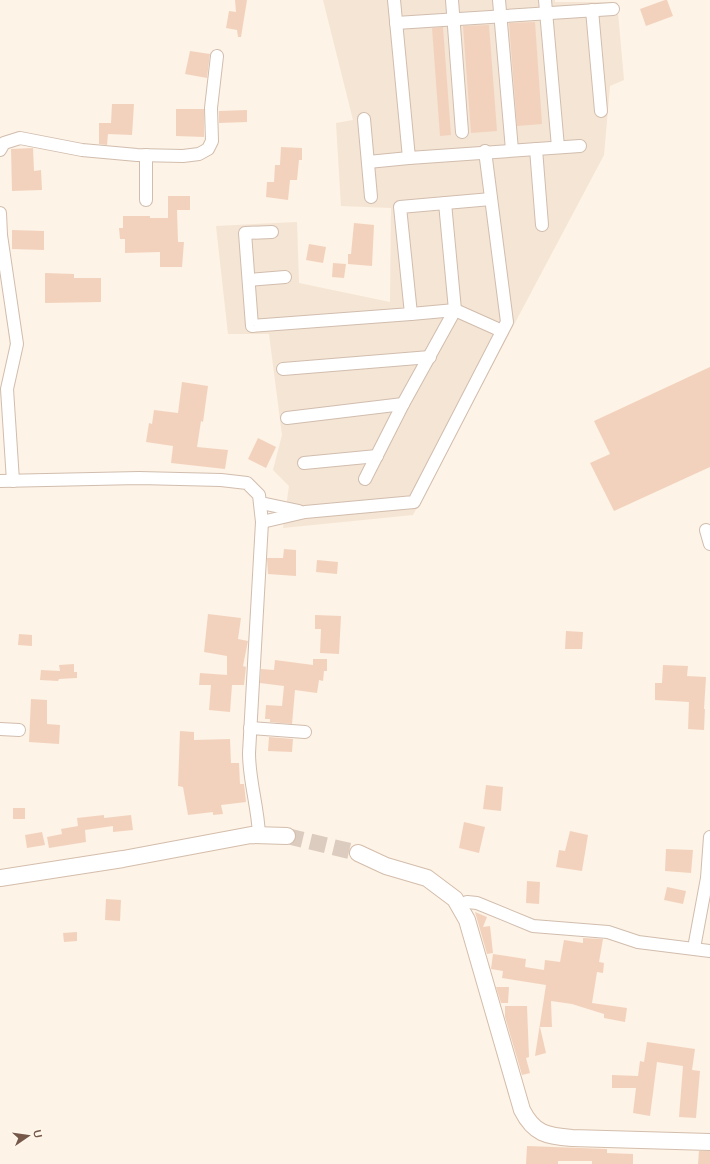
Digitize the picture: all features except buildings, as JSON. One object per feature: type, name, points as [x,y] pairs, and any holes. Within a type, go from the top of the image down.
[{"type":"street","points":[[394,0],[409,158]]},
{"type":"street","points":[[452,0],[462,132]]},
{"type":"street","points":[[499,0],[512,150]]},
{"type":"street","points":[[396,23],[500,16],[546,6],[592,10],[613,9]]},
{"type":"street","points":[[546,6],[558,146]]},
{"type":"street","points":[[592,10],[601,111]]},
{"type":"street","points":[[0,150],[4,143],[20,138],[82,150],[146,155],[183,156],[199,154],[208,149],[212,141],[211,108],[217,56]]},
{"type":"street","points":[[364,119],[371,197]]},
{"type":"street","points":[[368,162],[486,151],[580,146]]},
{"type":"street","points":[[536,149],[542,225]]},
{"type":"street","points":[[262,522],[305,512],[414,502],[506,322],[486,151]]},
{"type":"street","points":[[146,155],[146,200]]},
{"type":"street","points":[[411,314],[400,207],[491,199]]},
{"type":"street","points":[[365,479],[403,404],[455,310],[445,203]]},
{"type":"street","points":[[0,213],[1,235],[17,344],[7,389],[13,481]]},
{"type":"street","points":[[272,232],[245,234],[252,326],[455,310],[502,331]]},
{"type":"street","points":[[248,280],[285,277]]},
{"type":"street","points":[[283,369],[430,357]]},
{"type":"street","points":[[287,418],[403,404]]},
{"type":"street","points":[[304,463],[377,456]]},
{"type":"street","points":[[0,481],[140,478],[221,480],[247,483],[259,494],[262,522],[249,753],[250,781],[258,811],[259,835]]},
{"type":"street","points":[[261,503],[305,512]]},
{"type":"street","points":[[706,530],[710,544]]},
{"type":"street","points":[[250,728],[305,732]]},
{"type":"street","points":[[0,729],[19,730]]},
{"type":"street","points":[[0,878],[123,859],[251,835],[287,836]]},
{"type":"street","points":[[694,948],[707,878],[710,837]]},
{"type":"street","points":[[358,853],[386,866],[427,878],[443,889],[460,906],[467,920],[520,1103],[528,1121],[535,1129],[557,1137],[710,1142]]},
{"type":"street","points":[[460,906],[467,902],[476,903],[533,926],[608,932],[638,942],[710,951]]},
{"type":"shaded area","points":[[323,0],[555,0],[555,2],[617,2],[624,80],[610,86],[604,155],[413,515],[283,528],[289,486],[273,470],[282,435],[269,334],[228,334],[216,226],[297,222],[299,283],[390,302],[391,208],[341,206],[336,123],[353,120]]},
{"type":"tunnel","points":[[287,836],[358,853]]}]
